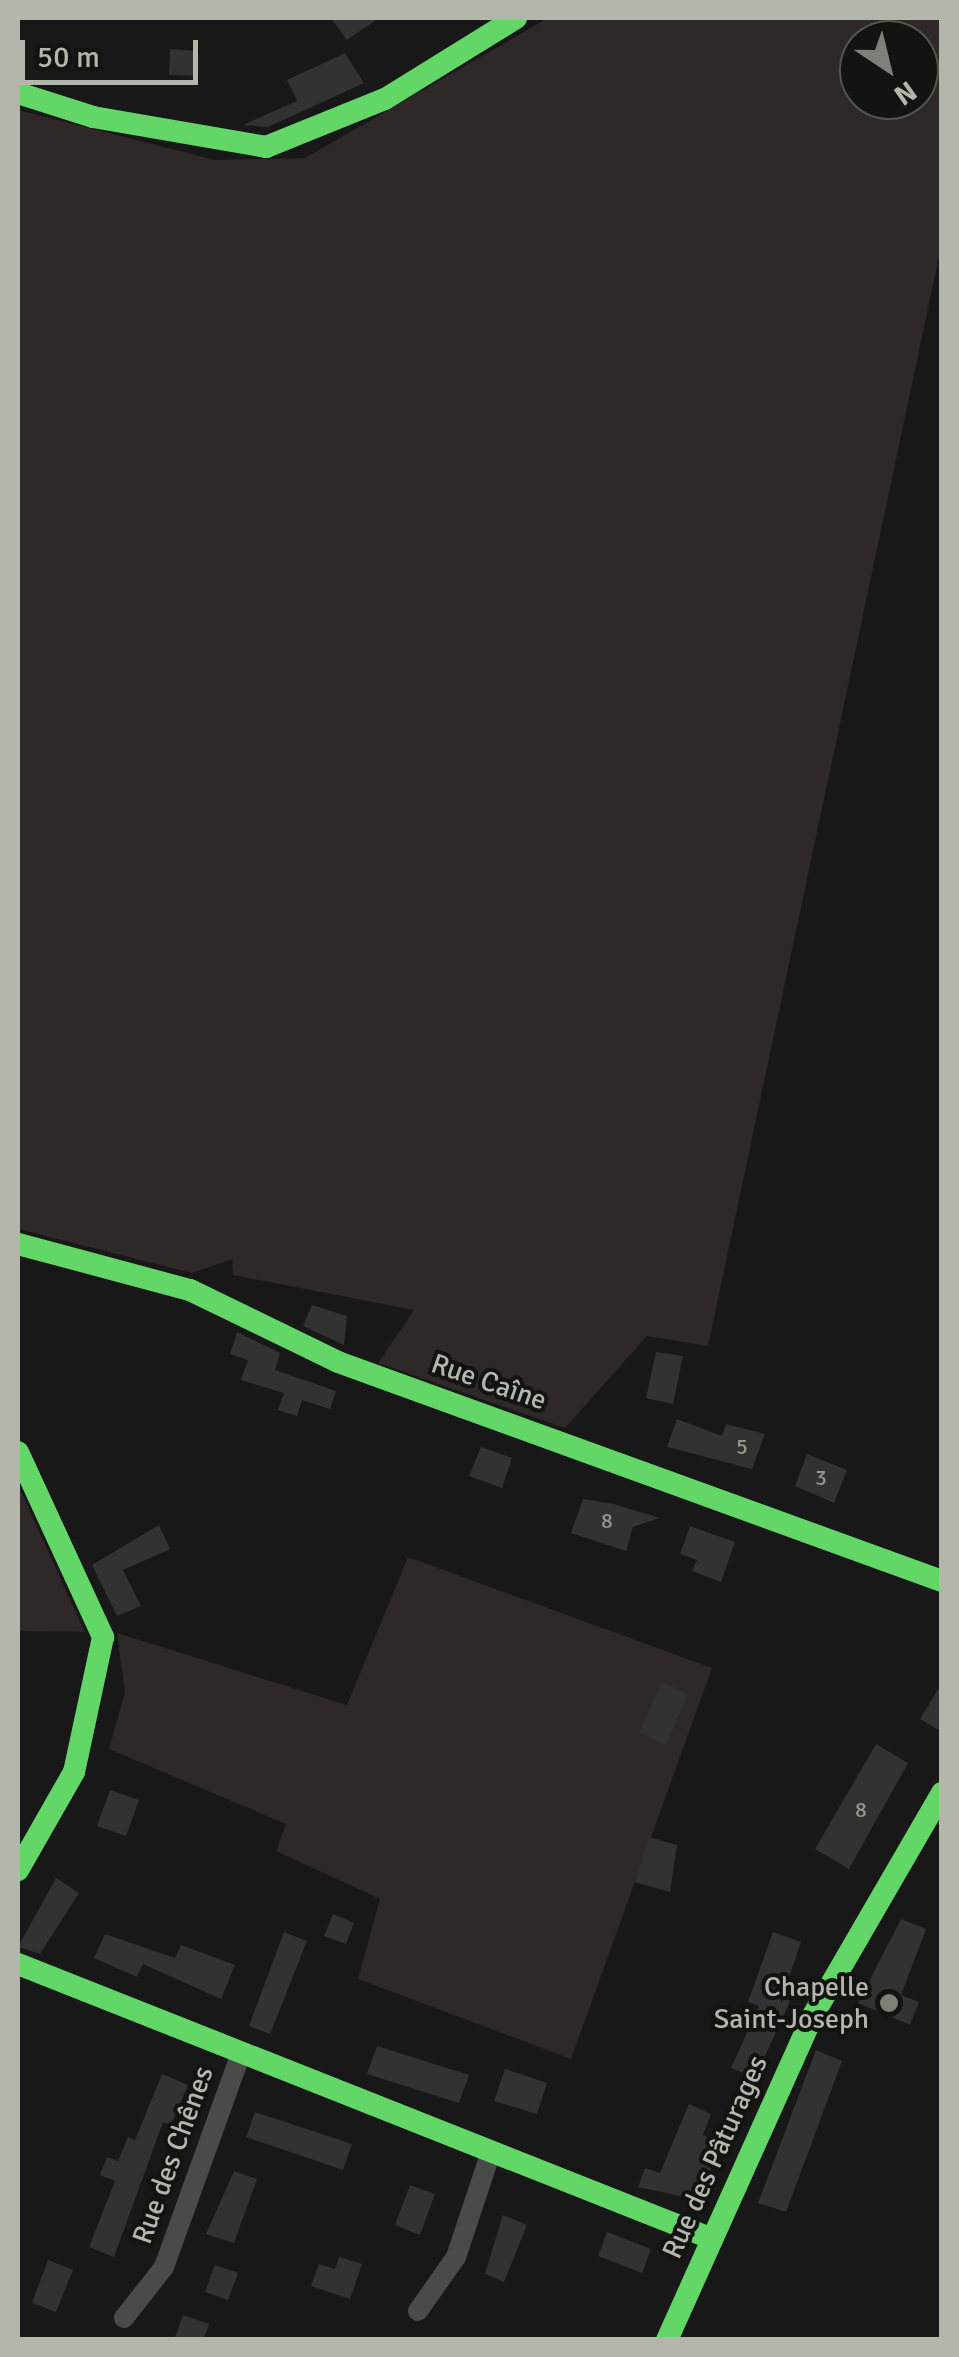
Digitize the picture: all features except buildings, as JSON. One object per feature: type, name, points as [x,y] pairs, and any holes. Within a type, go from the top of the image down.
[{"type":"street","points":[[18,92],[93,117],[266,148],[385,99],[516,18]]},
{"type":"street","name":"Rue Caîne","points":[[18,1244],[190,1290],[338,1362],[942,1581]]},
{"type":"street","points":[[18,1452],[104,1637],[74,1772],[18,1870]]},
{"type":"street","name":"Rue des Pâturages","points":[[667,2340],[812,2017],[942,1793]]},
{"type":"street","name":"Rue des Chênes","points":[[18,1964],[240,2059],[710,2238]]},
{"type":"street","name":"Rue des Chênes","points":[[124,2318],[164,2268],[240,2059]]},
{"type":"street","points":[[418,2311],[456,2257],[490,2155]]},
{"type":"shaded area","points":[[548,18],[941,18],[941,247],[708,1346],[647,1336],[565,1428],[378,1363],[414,1310],[233,1275],[232,1259],[192,1273],[18,1229],[18,110],[215,160],[305,158]]},
{"type":"shaded area","points":[[18,1485],[85,1632],[18,1631]]},
{"type":"shaded area","points":[[408,1557],[712,1668],[571,2059],[358,1979],[380,1899],[276,1851],[286,1824],[109,1749],[125,1692],[117,1633],[347,1705]]},
{"type":"traffic: fast","points":[[18,93],[93,117],[266,147],[385,99],[516,18]]},
{"type":"traffic: fast","points":[[18,1244],[190,1290],[338,1362],[942,1581]]},
{"type":"traffic: fast","points":[[18,1452],[103,1637],[74,1772],[18,1870]]},
{"type":"traffic: fast","points":[[667,2340],[812,2017],[942,1793]]},
{"type":"traffic: fast","points":[[18,1964],[710,2238]]},
{"type":"place","name":"Chapelle Saint-Joseph","points":[[889,2003]]}]
